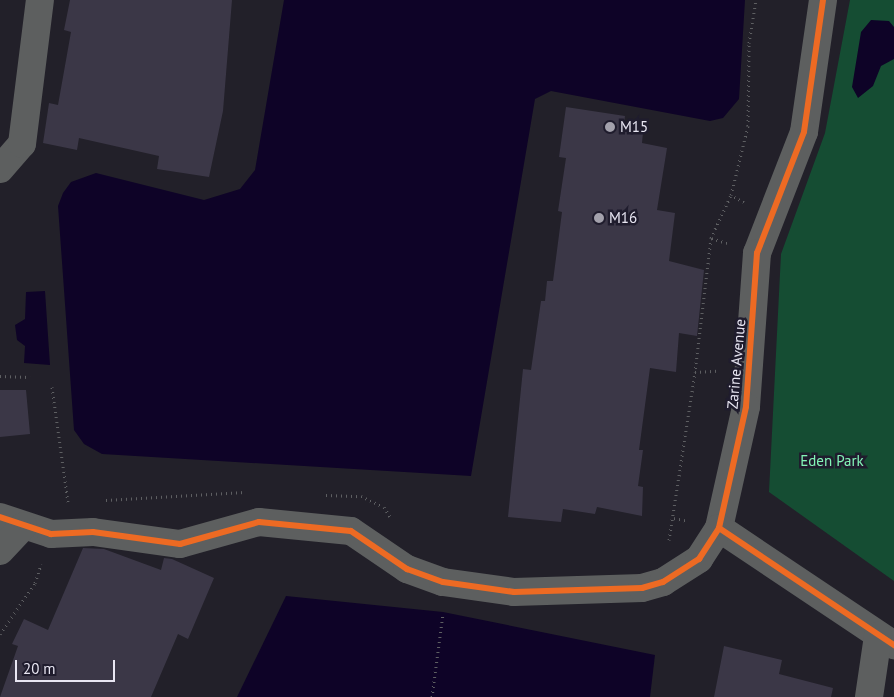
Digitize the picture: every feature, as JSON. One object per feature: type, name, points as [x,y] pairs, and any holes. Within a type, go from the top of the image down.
[{"type":"street","points":[[0,169],[22,144],[40,0]]},
{"type":"street","name":"Zarine Avenue","points":[[719,528],[746,407],[757,253],[804,132],[824,0]]},
{"type":"street","points":[[0,551],[12,522],[51,534],[92,532],[180,544],[259,522],[351,531],[407,569],[444,582],[514,592],[642,588],[663,582],[699,559],[719,528],[886,640],[869,697]]},
{"type":"path","points":[[674,518],[695,372],[711,238],[731,195],[748,126],[749,43],[756,0]]},
{"type":"path","points":[[731,195],[770,218]]},
{"type":"path","points":[[711,238],[757,253]]},
{"type":"path","points":[[695,372],[749,370]]},
{"type":"path","points":[[0,376],[30,377]]},
{"type":"path","points":[[52,387],[69,505]]},
{"type":"path","points":[[432,697],[443,612]]},
{"type":"green space","name":"Eden Park","points":[[850,0],[894,0],[894,581],[769,492],[781,254],[825,133]]},
{"type":"shaded area","points":[[284,0],[745,0],[739,99],[723,118],[710,121],[551,91],[535,99],[471,476],[102,454],[84,444],[74,430],[58,206],[63,193],[71,182],[96,173],[204,200],[240,189],[255,170]]},
{"type":"shaded area","points":[[871,20],[889,21],[894,27],[894,59],[881,66],[873,86],[858,98],[852,87],[861,32]]},
{"type":"shaded area","points":[[45,291],[50,365],[24,363],[25,346],[17,340],[15,325],[25,319],[26,292]]},
{"type":"shaded area","points":[[286,596],[443,612],[655,655],[650,697],[237,697]]},
{"type":"building","points":[[70,0],[232,0],[223,111],[209,177],[157,169],[159,156],[79,138],[77,150],[43,143],[49,103],[58,105],[71,32],[64,30]]},
{"type":"building","points":[[566,107],[625,116],[623,129],[643,132],[642,143],[667,148],[657,210],[675,213],[669,261],[704,270],[697,336],[679,333],[676,372],[650,368],[639,450],[643,450],[638,486],[643,487],[642,516],[597,507],[595,514],[563,509],[561,522],[508,517],[523,369],[531,370],[541,301],[545,301],[547,281],[553,281],[562,212],[558,211],[566,158],[559,157]]},
{"type":"building","points":[[0,390],[26,390],[30,434],[0,437]]},
{"type":"building","points":[[83,548],[104,549],[161,570],[164,558],[172,559],[214,578],[188,639],[178,634],[151,697],[0,697],[18,646],[12,644],[24,619],[48,630]]},
{"type":"building","points":[[724,646],[782,660],[779,674],[833,688],[831,697],[714,697]]},
{"type":"cycle path","points":[[823,0],[804,132],[757,253],[746,407],[719,528],[894,645]]},
{"type":"cycle path","points":[[0,517],[51,534],[93,532],[180,544],[259,522],[351,531],[407,569],[443,582],[514,592],[642,588],[663,582],[699,559],[719,528]]},
{"type":"place","name":"M15","points":[[610,127]]},
{"type":"place","name":"M16","points":[[599,218]]}]
